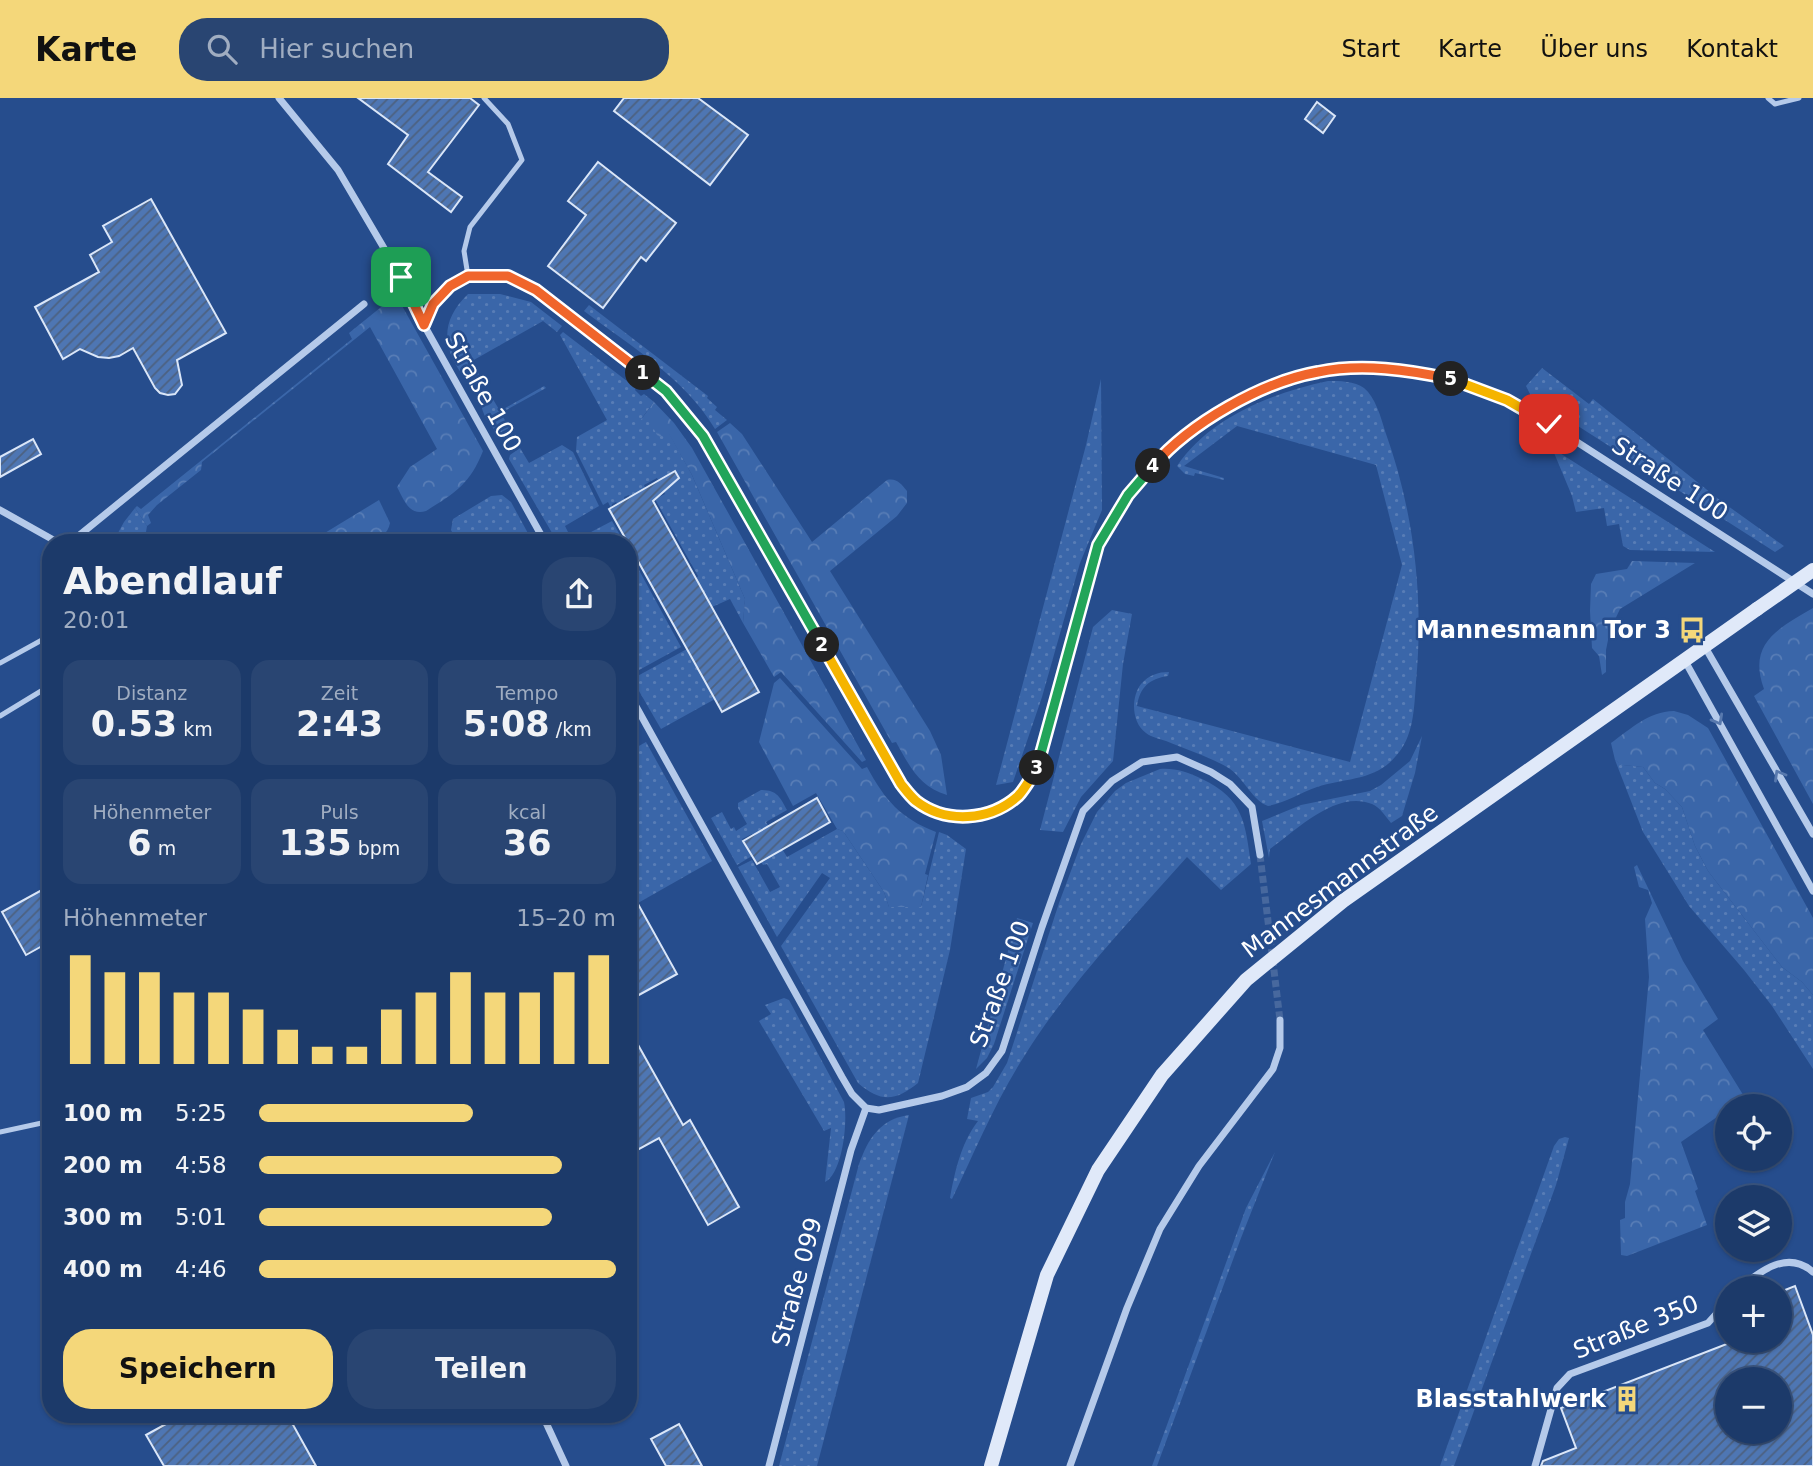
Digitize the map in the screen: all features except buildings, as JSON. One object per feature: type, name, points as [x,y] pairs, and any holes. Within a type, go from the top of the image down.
[{"type":"main road","name":"Mannesmannstraße","points":[[991,1466],[1047,1275],[1098,1170],[1162,1075],[1246,980],[1343,901],[1813,570]]},
{"type":"street","points":[[279,98],[338,170],[401,277],[424,325]]},
{"type":"street","name":"Straße 100","points":[[541,534],[424,325],[433,304],[450,286],[468,276],[508,276],[536,290],[666,391],[703,436],[901,784],[915,800],[940,814],[970,817],[999,810],[1020,794],[1037,769],[1098,545],[1128,495],[1166,452],[1211,417],[1265,389],[1318,372],[1373,368],[1417,372],[1461,381],[1507,400],[1549,424],[1813,594]]},
{"type":"street","points":[[81,534],[364,304]]},
{"type":"street","points":[[0,510],[43,534]]},
{"type":"street","points":[[1705,648],[1813,834]]},
{"type":"street","points":[[1685,661],[1813,891]]},
{"type":"street","points":[[637,708],[842,1077],[852,1094],[866,1108]]},
{"type":"street","name":"Straße 100","points":[[866,1108],[879,1110],[942,1096],[967,1087],[986,1073],[1002,1051],[1083,811],[1112,781],[1142,762],[1177,757],[1211,772],[1230,784],[1252,807],[1260,856]]},
{"type":"street","points":[[1070,1466],[1127,1308],[1160,1229],[1199,1166],[1273,1069],[1280,1048],[1280,1020]]},
{"type":"street","name":"Straße 099","points":[[769,1466],[851,1150],[866,1108]]},
{"type":"street","points":[[1756,1276],[1769,1266],[1790,1262],[1807,1267],[1813,1272]]},
{"type":"street","name":"Straße 350","points":[[1535,1466],[1557,1388],[1570,1374],[1709,1323],[1715,1316]]},
{"type":"street","points":[[546,1423],[566,1466]]},
{"type":"lane","points":[[468,276],[464,251],[470,227],[522,160],[508,124],[484,98]]},
{"type":"lane","points":[[1768,98],[1775,104],[1799,98]]},
{"type":"lane","points":[[0,663],[42,640]]},
{"type":"lane","points":[[0,716],[42,690]]},
{"type":"lane","points":[[0,1132],[42,1123]]},
{"type":"green space","points":[[468,294],[500,294],[531,302],[562,326],[557,332],[543,321],[472,361],[480,376],[467,381],[453,358],[447,336],[452,315]]},
{"type":"green space","points":[[396,295],[483,451],[473,472],[461,487],[426,511],[411,509],[402,497],[397,487],[410,467],[437,449],[370,327],[202,462],[201,470],[148,515],[151,523],[147,526],[135,508],[137,506],[141,509],[352,339],[349,333]]},
{"type":"green space","points":[[589,305],[708,396],[717,407],[715,410],[727,420],[715,429],[703,411],[672,378],[584,311]]},
{"type":"green space","points":[[563,332],[636,388],[641,396],[644,394],[654,402],[642,418],[647,415],[669,433],[692,475],[745,599],[743,623],[730,599],[712,607],[655,499],[665,494],[657,478],[630,497],[624,497],[625,500],[612,504],[611,508],[608,502],[603,505],[576,451],[577,437],[607,420],[560,335]]},
{"type":"green space","points":[[1542,368],[1589,404],[1593,399],[1721,501],[1784,546],[1775,552],[1531,396],[1526,386]]},
{"type":"green space","points":[[1101,379],[1102,510],[1080,563],[1042,697],[1013,782],[996,785],[1086,445]]},
{"type":"green space","points":[[1328,381],[1356,384],[1364,388],[1371,397],[1382,420],[1403,492],[1410,523],[1419,618],[1413,712],[1406,741],[1395,757],[1378,771],[1317,787],[1268,806],[1258,800],[1230,769],[1146,733],[1137,723],[1134,702],[1144,681],[1154,675],[1169,672],[1168,676],[1146,685],[1137,706],[1350,762],[1402,565],[1376,465],[1237,426],[1184,466],[1224,480],[1195,473],[1194,476],[1185,474],[1177,466],[1207,434],[1244,410],[1285,392]]},
{"type":"green space","points":[[544,386],[546,388],[501,413],[509,428],[500,433],[487,420],[481,402],[491,396],[500,411]]},
{"type":"green space","points":[[654,402],[692,448],[866,760],[862,762],[781,672],[774,677],[743,623],[745,599],[692,475],[669,434],[658,437],[647,416],[640,421]]},
{"type":"green space","points":[[730,423],[742,434],[812,542],[887,480],[896,481],[907,491],[907,503],[897,516],[830,571],[930,731],[941,755],[947,795],[922,781],[910,767],[896,742],[892,743],[717,432]]},
{"type":"green space","points":[[562,445],[573,452],[599,506],[565,526],[568,532],[553,534],[509,459],[510,455],[520,448],[529,463]]},
{"type":"green space","points":[[1552,448],[1715,552],[1630,550],[1623,546],[1619,524],[1607,526],[1604,508],[1576,512]]},
{"type":"green space","points":[[502,495],[511,502],[528,534],[453,534],[453,519],[491,496]]},
{"type":"green space","points":[[379,500],[390,523],[385,534],[323,534]]},
{"type":"green space","points":[[135,508],[147,526],[146,534],[117,534]]},
{"type":"green space","points":[[612,521],[619,534],[587,534]]},
{"type":"green space","points":[[1632,561],[1695,563],[1620,609],[1610,630],[1606,672],[1602,675],[1599,656],[1592,648],[1591,584],[1596,574],[1627,569]]},
{"type":"green space","points":[[637,566],[681,647],[637,671]]},
{"type":"green space","points":[[1813,608],[1813,804],[1754,696],[1764,689],[1760,660],[1769,639],[1778,630]]},
{"type":"green space","points":[[1112,610],[1132,614],[1123,664],[1113,761],[1081,797],[1063,832],[1040,830],[1093,627]]},
{"type":"green space","points":[[687,649],[715,699],[661,729],[637,688],[637,676]]},
{"type":"green space","points":[[780,678],[862,769],[867,767],[895,807],[913,821],[936,832],[925,874],[928,875],[921,907],[889,907],[884,892],[843,831],[837,829],[816,793],[793,806],[759,742],[774,683]]},
{"type":"green space","points":[[1674,711],[1688,715],[1708,728],[1813,918],[1813,995],[1802,982],[1782,967],[1708,871],[1695,846],[1682,807],[1665,789],[1655,783],[1643,767],[1622,765],[1615,760],[1611,743],[1648,718]]},
{"type":"green space","points":[[1422,736],[1415,773],[1402,816],[1391,823],[1372,804],[1345,802],[1305,822],[1270,849],[1269,858],[1262,821],[1301,805],[1370,791],[1410,761]]},
{"type":"green space","points":[[646,742],[712,861],[638,903],[637,901],[637,747]]},
{"type":"green space","points":[[1615,760],[1623,765],[1643,767],[1655,783],[1665,789],[1682,807],[1695,846],[1708,871],[1782,967],[1802,982],[1813,995],[1813,1069],[1772,1006],[1689,906],[1643,832]]},
{"type":"green space","points":[[1160,769],[1192,774],[1227,795],[1244,824],[1251,864],[1221,890],[1187,857],[1081,978],[1043,1028],[1014,1072],[952,1199],[950,1198],[960,1158],[978,1121],[967,1119],[971,1098],[988,1092],[1007,1063],[1081,844],[1097,812],[1115,791],[1126,783]]},
{"type":"green space","points":[[761,790],[777,795],[787,810],[766,822],[787,857],[837,829],[843,831],[884,892],[889,907],[921,907],[939,832],[966,849],[950,950],[918,1083],[903,1093],[881,1097],[858,1083],[781,946],[830,878],[822,873],[777,937],[738,867],[752,860],[770,892],[780,887],[767,864],[763,865],[756,854],[761,850],[752,834],[742,839],[752,856],[737,865],[711,818],[722,812],[731,829],[734,827],[736,831],[747,824],[738,803]]},
{"type":"green space","points":[[1637,865],[1683,961],[1718,1019],[1703,1030],[1743,1094],[1715,1094],[1715,1118],[1681,1142],[1698,1189],[1695,1191],[1707,1225],[1627,1256],[1621,1255],[1620,1220],[1625,1218],[1625,1202],[1630,1184],[1649,977],[1645,919],[1652,903],[1648,890],[1639,887],[1634,867]]},
{"type":"green space","points":[[1017,918],[1033,923],[994,1044],[987,1058],[976,1069]]},
{"type":"green space","points":[[784,998],[789,1000],[844,1102],[843,1145],[836,1168],[825,1182],[831,1128],[824,1131],[759,1021],[771,1014],[765,1005]]},
{"type":"green space","points":[[909,1115],[817,1466],[779,1466],[859,1164],[876,1132],[890,1121]]},
{"type":"green space","points":[[1569,1138],[1556,1185],[1454,1466],[1440,1466],[1554,1146],[1559,1139]]},
{"type":"green space","points":[[1275,1152],[1157,1466],[1152,1466],[1246,1208]]},
{"type":"tunnel","points":[[1260,855],[1280,1020]]},
{"type":"place","name":"Mannesmann Tor 3","points":[[1692,630]]},
{"type":"place","name":"Blasstahlwerk","points":[[1627,1399]]},
{"type":"route","points":[[401,277],[424,325],[433,304],[450,286],[468,276],[508,276],[536,290],[666,391],[703,436],[901,784],[915,800],[940,814],[970,817],[999,810],[1020,794],[1037,769],[1098,545],[1128,495],[1166,452],[1211,417],[1265,389],[1318,372],[1373,368],[1417,372],[1461,381],[1507,400],[1549,424]]}]
